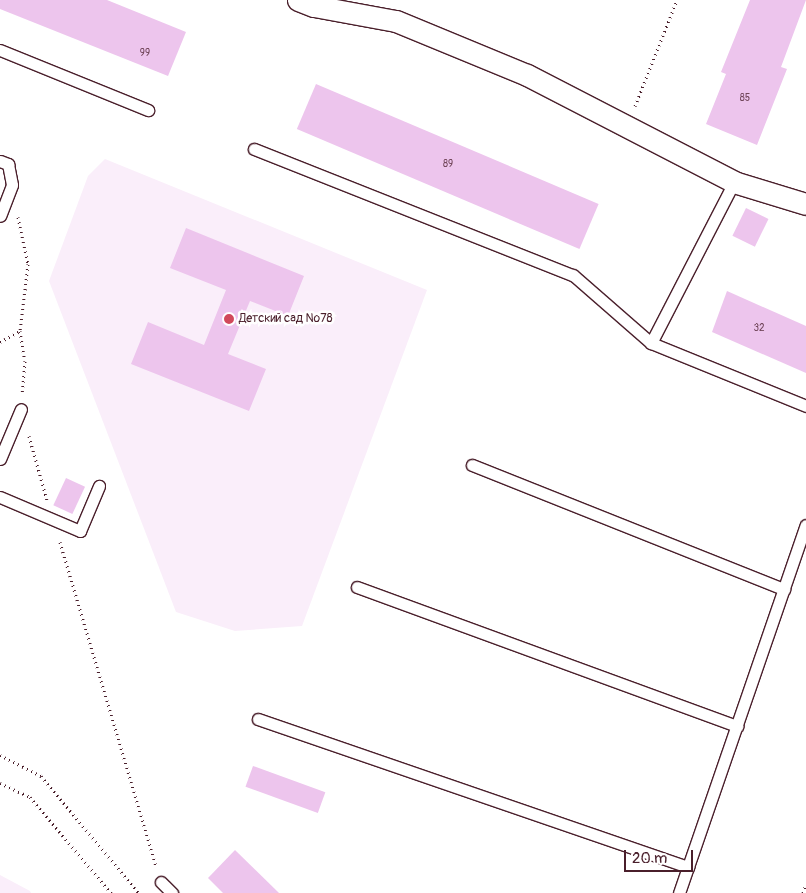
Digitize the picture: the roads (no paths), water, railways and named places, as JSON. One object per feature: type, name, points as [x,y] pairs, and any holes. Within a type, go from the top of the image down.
[{"type":"street","points":[[298,0],[314,6],[347,6],[396,21],[527,75],[734,182],[806,204]]},
{"type":"lane","points":[[0,50],[148,110]]},
{"type":"lane","points":[[254,150],[573,275],[651,343],[806,406]]},
{"type":"lane","points":[[0,161],[8,164],[12,185],[0,216]]},
{"type":"lane","points":[[651,343],[734,182]]},
{"type":"lane","points":[[0,459],[21,409]]},
{"type":"lane","points":[[472,465],[784,589]]},
{"type":"lane","points":[[0,497],[80,531],[99,486]]},
{"type":"lane","points":[[679,893],[806,525]]},
{"type":"lane","points":[[357,588],[737,726]]},
{"type":"lane","points":[[258,719],[688,867]]},
{"type":"lane","points":[[160,882],[172,893]]},
{"type":"place","name":"Детский сад №78","points":[[229,319]]}]
